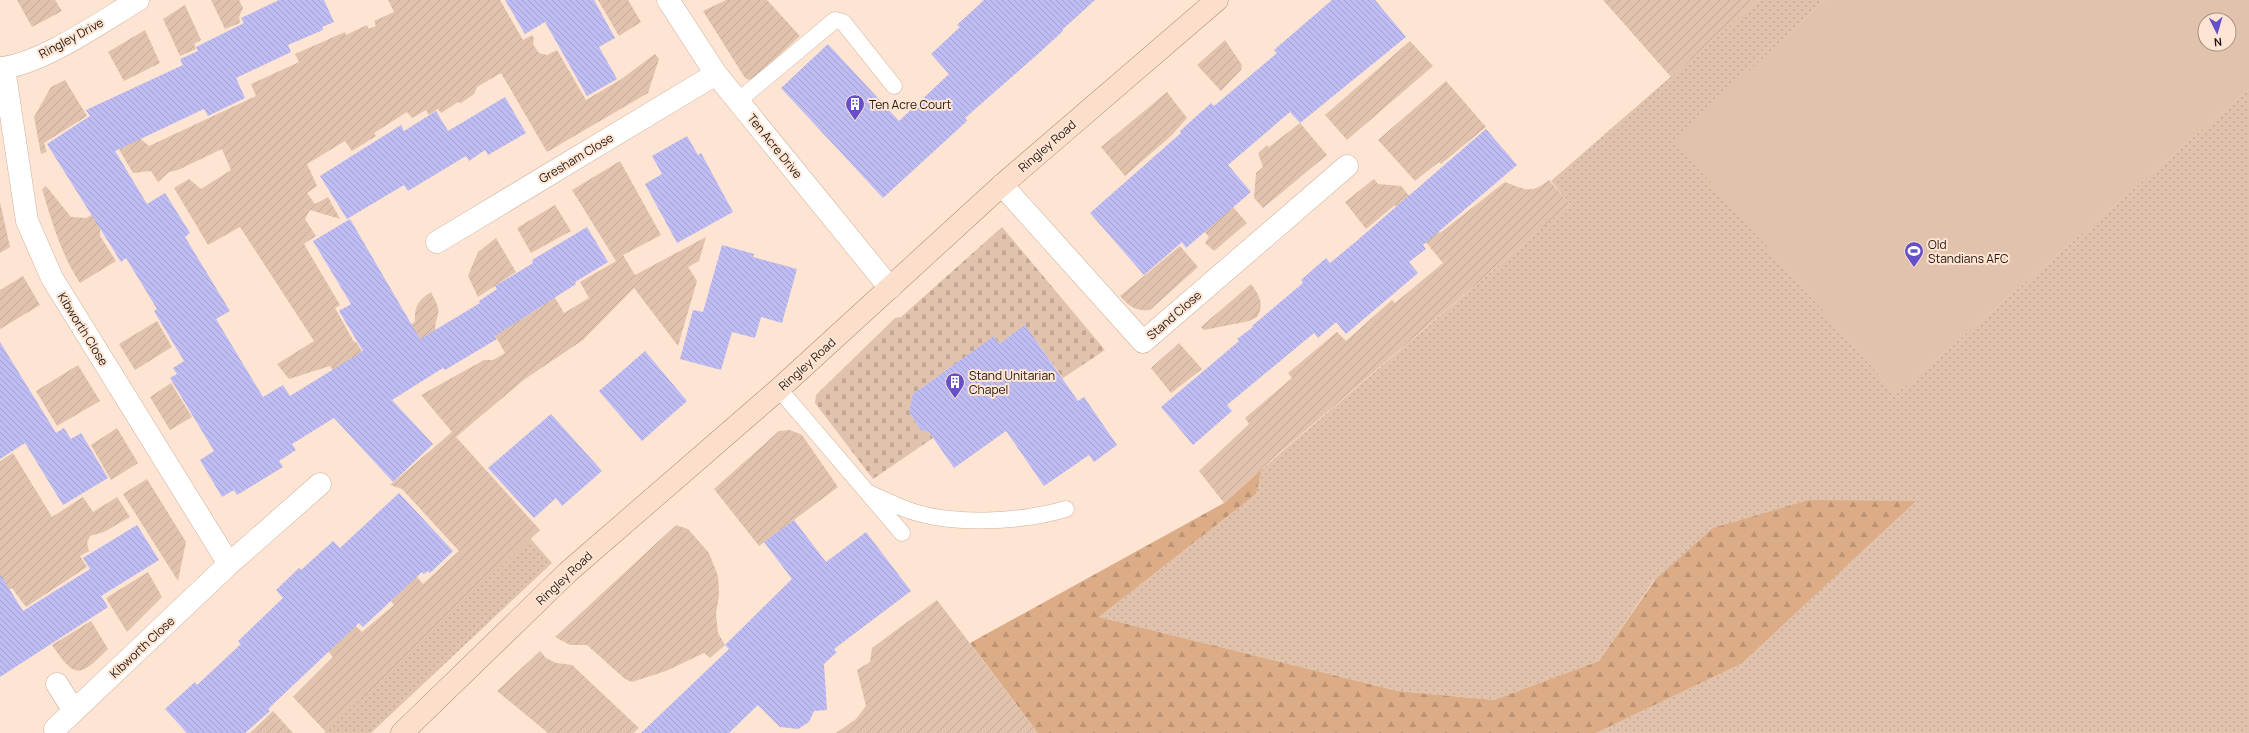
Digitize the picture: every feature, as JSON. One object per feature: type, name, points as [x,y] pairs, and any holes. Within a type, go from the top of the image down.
[{"type":"main road","name":"Ringley Road","points":[[402,733],[568,572],[779,389],[1002,185],[1217,0]]},
{"type":"street","name":"Ringley Drive","points":[[2,68],[35,58],[62,45],[138,0]]},
{"type":"street","name":"Ten Acre Drive","points":[[668,0],[716,74],[890,288]]},
{"type":"street","name":"Kibworth Close","points":[[2,68],[27,221],[39,251],[52,278],[229,564]]},
{"type":"street","name":"Gresham Close","points":[[437,242],[716,74]]},
{"type":"street","name":"Stand Close","points":[[1002,185],[1143,342],[1347,166]]},
{"type":"street","name":"Kibworth Close","points":[[55,729],[229,564],[320,484]]},
{"type":"street","points":[[57,684],[74,710]]},
{"type":"lane","points":[[738,101],[835,20],[843,22],[894,86]]},
{"type":"lane","points":[[779,389],[902,533]]},
{"type":"lane","points":[[869,493],[908,510],[929,516],[961,519],[1043,516],[1066,509]]},
{"type":"green space","points":[[17,0],[55,0],[62,11],[32,27]]},
{"type":"green space","points":[[211,0],[239,0],[243,8],[239,17],[240,23],[225,29]]},
{"type":"green space","points":[[388,0],[500,0],[523,40],[532,35],[534,38],[533,44],[539,53],[547,55],[557,50],[586,100],[620,80],[655,54],[659,59],[648,93],[547,152],[501,73],[477,87],[474,94],[461,103],[458,102],[441,113],[438,109],[429,115],[426,110],[412,118],[407,112],[374,133],[376,136],[352,151],[345,141],[307,164],[317,186],[307,193],[315,204],[328,197],[340,219],[310,210],[305,219],[316,236],[304,244],[340,305],[335,308],[354,342],[356,342],[363,353],[350,396],[330,366],[289,379],[277,364],[314,341],[240,227],[208,245],[174,188],[189,179],[201,189],[231,170],[222,149],[178,170],[169,172],[158,182],[151,171],[133,173],[113,139],[130,130],[149,146],[256,96],[251,84],[299,62],[295,54],[345,32],[346,35],[367,25],[369,29],[376,26],[374,21],[394,12]]},
{"type":"green space","points":[[598,0],[628,0],[641,22],[619,36]]},
{"type":"green space","points":[[726,0],[767,0],[800,36],[754,78],[749,80],[745,78],[703,11]]},
{"type":"green space","points":[[1603,0],[1759,0],[1671,77]]},
{"type":"green space","points":[[1759,0],[1825,0],[1675,141],[1896,394],[2249,89],[2249,733],[1596,733],[1741,664],[1654,580],[1599,661],[1494,700],[1398,691],[1099,617],[1256,494],[1262,469],[1570,204],[1551,181]]},
{"type":"green space","name":"Old Standians AFC","points":[[1825,0],[2249,0],[2249,89],[1896,394],[1674,141]]},
{"type":"green space","points":[[185,5],[201,40],[194,44],[196,49],[180,56],[163,19]]},
{"type":"green space","points":[[145,30],[160,63],[124,81],[108,52]]},
{"type":"green space","points":[[1225,40],[1242,65],[1241,70],[1221,91],[1197,65]]},
{"type":"green space","points":[[1410,41],[1433,66],[1347,140],[1325,115]]},
{"type":"green space","points":[[65,80],[87,116],[44,143],[47,152],[41,154],[34,117],[51,87]]},
{"type":"green space","points":[[1446,81],[1486,127],[1441,164],[1439,162],[1415,181],[1378,140]]},
{"type":"green space","points":[[1167,92],[1187,118],[1171,136],[1125,176],[1101,147]]},
{"type":"green space","points":[[1300,123],[1327,155],[1263,208],[1254,198],[1256,173],[1263,167],[1258,153],[1267,145],[1269,147]]},
{"type":"green space","points":[[620,161],[661,235],[623,255],[635,275],[706,237],[699,261],[688,267],[697,281],[678,346],[634,288],[583,340],[525,379],[456,437],[540,530],[326,732],[293,697],[333,657],[323,646],[351,621],[362,632],[394,605],[391,601],[416,576],[423,584],[459,551],[402,489],[390,485],[452,432],[421,395],[484,360],[493,360],[505,353],[495,335],[541,307],[554,296],[564,313],[589,298],[580,282],[616,261],[572,190]]},
{"type":"green space","points":[[1374,179],[1378,184],[1401,186],[1440,233],[1505,182],[1523,188],[1532,189],[1543,185],[1549,180],[1570,204],[1277,455],[1224,503],[1199,471],[1249,424],[1245,418],[1292,378],[1288,373],[1337,332],[1346,341],[1392,300],[1395,303],[1443,263],[1395,205],[1366,229],[1345,202]]},
{"type":"green space","points":[[1212,183],[1247,223],[1214,251],[1205,243],[1209,237],[1184,208]]},
{"type":"green space","points":[[46,186],[71,217],[86,218],[106,207],[114,220],[100,229],[100,236],[116,261],[80,283],[67,261],[53,226],[42,189]]},
{"type":"green space","points":[[0,202],[10,247],[0,253]]},
{"type":"green space","points":[[555,205],[571,231],[531,253],[517,228]]},
{"type":"green space","points":[[1002,227],[1105,350],[1063,378],[1025,326],[999,344],[994,337],[917,391],[909,412],[921,430],[929,432],[933,438],[873,479],[815,403],[816,395],[895,318],[901,317]]},
{"type":"green space","points":[[496,238],[516,272],[478,297],[468,276],[478,252]]},
{"type":"green space","points":[[1180,246],[1198,267],[1150,310],[1134,308],[1120,296]]},
{"type":"green space","points":[[23,276],[40,305],[0,329],[0,290]]},
{"type":"green space","points":[[1251,284],[1259,296],[1261,304],[1257,317],[1249,321],[1204,330],[1201,327]]},
{"type":"green space","points":[[431,292],[438,308],[435,325],[436,331],[419,343],[409,325],[415,322],[415,312],[420,301]]},
{"type":"green space","points":[[157,321],[172,347],[135,370],[119,344]]},
{"type":"green space","points":[[1179,343],[1202,369],[1171,393],[1151,368]]},
{"type":"green space","points":[[78,365],[100,401],[57,426],[36,391]]},
{"type":"green space","points":[[171,383],[192,417],[170,430],[150,397]]},
{"type":"green space","points":[[117,428],[138,463],[111,480],[91,445]]},
{"type":"green space","points":[[790,430],[802,435],[838,487],[759,546],[714,489],[779,431]]},
{"type":"green space","points":[[13,453],[52,517],[83,497],[93,512],[117,497],[130,517],[104,532],[90,536],[87,543],[89,551],[80,556],[87,567],[26,607],[12,588],[0,595],[0,461]]},
{"type":"green space","points":[[1262,469],[1256,494],[1099,617],[1398,691],[1494,700],[1599,661],[1655,580],[1713,528],[1809,500],[1916,501],[1741,664],[1596,733],[1038,733],[970,643],[1224,503]]},
{"type":"green space","points":[[147,479],[186,542],[178,581],[123,494]]},
{"type":"green space","points":[[676,525],[688,529],[709,553],[718,576],[719,595],[716,614],[718,633],[725,645],[710,658],[704,653],[666,671],[632,682],[625,679],[587,645],[570,645],[555,637]]},
{"type":"green space","points":[[530,538],[552,563],[371,733],[324,733]]},
{"type":"green space","points":[[148,572],[162,597],[127,632],[106,598]]},
{"type":"green space","points":[[937,600],[1038,733],[836,733],[856,719],[866,706],[857,670],[870,662],[872,648]]},
{"type":"green space","points":[[91,621],[108,649],[90,665],[78,671],[72,669],[66,664],[52,645]]},
{"type":"green space","points":[[540,651],[546,658],[556,663],[572,665],[639,728],[633,733],[548,733],[497,691]]},
{"type":"green space","points":[[273,711],[293,733],[250,733]]},
{"type":"building","points":[[279,0],[324,0],[334,22],[322,27],[323,30],[288,45],[291,52],[236,78],[245,98],[208,116],[204,109],[115,151],[147,204],[165,193],[190,233],[185,237],[230,311],[216,319],[263,397],[283,385],[290,396],[363,351],[339,311],[351,304],[313,241],[350,219],[420,339],[480,303],[479,301],[497,289],[495,286],[533,263],[532,260],[587,227],[608,262],[575,282],[576,284],[495,336],[497,339],[445,370],[443,368],[392,400],[433,444],[393,482],[334,418],[292,444],[296,450],[279,461],[283,467],[237,495],[234,490],[222,497],[200,460],[214,451],[170,378],[177,374],[173,368],[184,361],[154,311],[157,309],[126,258],[121,262],[47,144],[90,116],[86,110],[183,65],[180,59],[198,51],[196,47],[244,23],[241,18]]},
{"type":"building","points":[[505,0],[594,0],[615,38],[599,47],[617,79],[587,96],[545,22],[525,34]]},
{"type":"building","points":[[984,0],[1095,0],[1039,53],[965,118],[967,121],[883,198],[781,88],[828,44],[899,121],[949,74],[931,54],[960,27],[957,25]]},
{"type":"building","points":[[1332,0],[1375,0],[1406,37],[1300,123],[1290,112],[1228,165],[1251,192],[1186,248],[1182,242],[1144,275],[1090,213],[1181,133],[1180,131],[1211,103],[1214,106],[1277,53],[1274,50]]},
{"type":"building","points":[[505,97],[526,133],[488,155],[485,150],[469,161],[466,156],[408,191],[404,185],[347,219],[320,176],[401,125],[404,131],[436,111],[448,131]]},
{"type":"building","points":[[1486,129],[1517,165],[1423,245],[1426,249],[1409,262],[1418,273],[1346,334],[1336,322],[1318,338],[1314,333],[1227,405],[1232,411],[1193,445],[1161,407],[1239,341],[1237,339],[1253,327],[1252,326],[1303,283],[1301,280],[1326,258],[1330,263]]},
{"type":"building","points":[[687,136],[698,155],[701,153],[733,212],[677,243],[645,184],[662,174],[652,156]]},
{"type":"building","points":[[722,245],[754,254],[753,257],[797,269],[782,323],[761,317],[755,338],[732,332],[721,370],[680,359],[693,310],[703,312]]},
{"type":"building","points":[[1025,325],[1078,401],[1084,397],[1117,445],[1094,462],[1089,455],[1044,486],[1006,431],[954,468],[929,432],[921,430],[909,412],[913,394],[994,336],[999,344]]},
{"type":"building","points":[[0,342],[56,433],[64,428],[71,439],[81,433],[108,478],[63,505],[25,443],[0,459]]},
{"type":"building","points":[[645,351],[687,401],[642,441],[599,391]]},
{"type":"building","points":[[551,414],[602,471],[562,506],[556,498],[534,518],[488,468]]},
{"type":"building","points":[[399,493],[453,551],[430,573],[428,571],[424,574],[422,572],[363,627],[359,623],[268,709],[270,711],[245,733],[187,733],[165,709],[195,682],[197,685],[241,644],[238,641],[283,598],[276,590],[299,568],[301,570],[333,541],[340,548]]},
{"type":"building","points":[[794,520],[826,562],[866,532],[911,591],[834,649],[837,652],[824,664],[827,710],[814,711],[809,722],[798,729],[780,727],[758,705],[729,733],[641,733],[729,649],[725,645],[792,579],[764,542]]},
{"type":"building","points":[[137,525],[159,560],[101,596],[108,607],[0,677],[0,574],[23,611],[90,569],[83,558]]},
{"type":"place","name":"Ten Acre Court","points":[[855,121]]},
{"type":"place","name":"Old Standians AFC","points":[[1914,268]]},
{"type":"place","name":"Stand Unitarian Chapel","points":[[955,399]]}]
